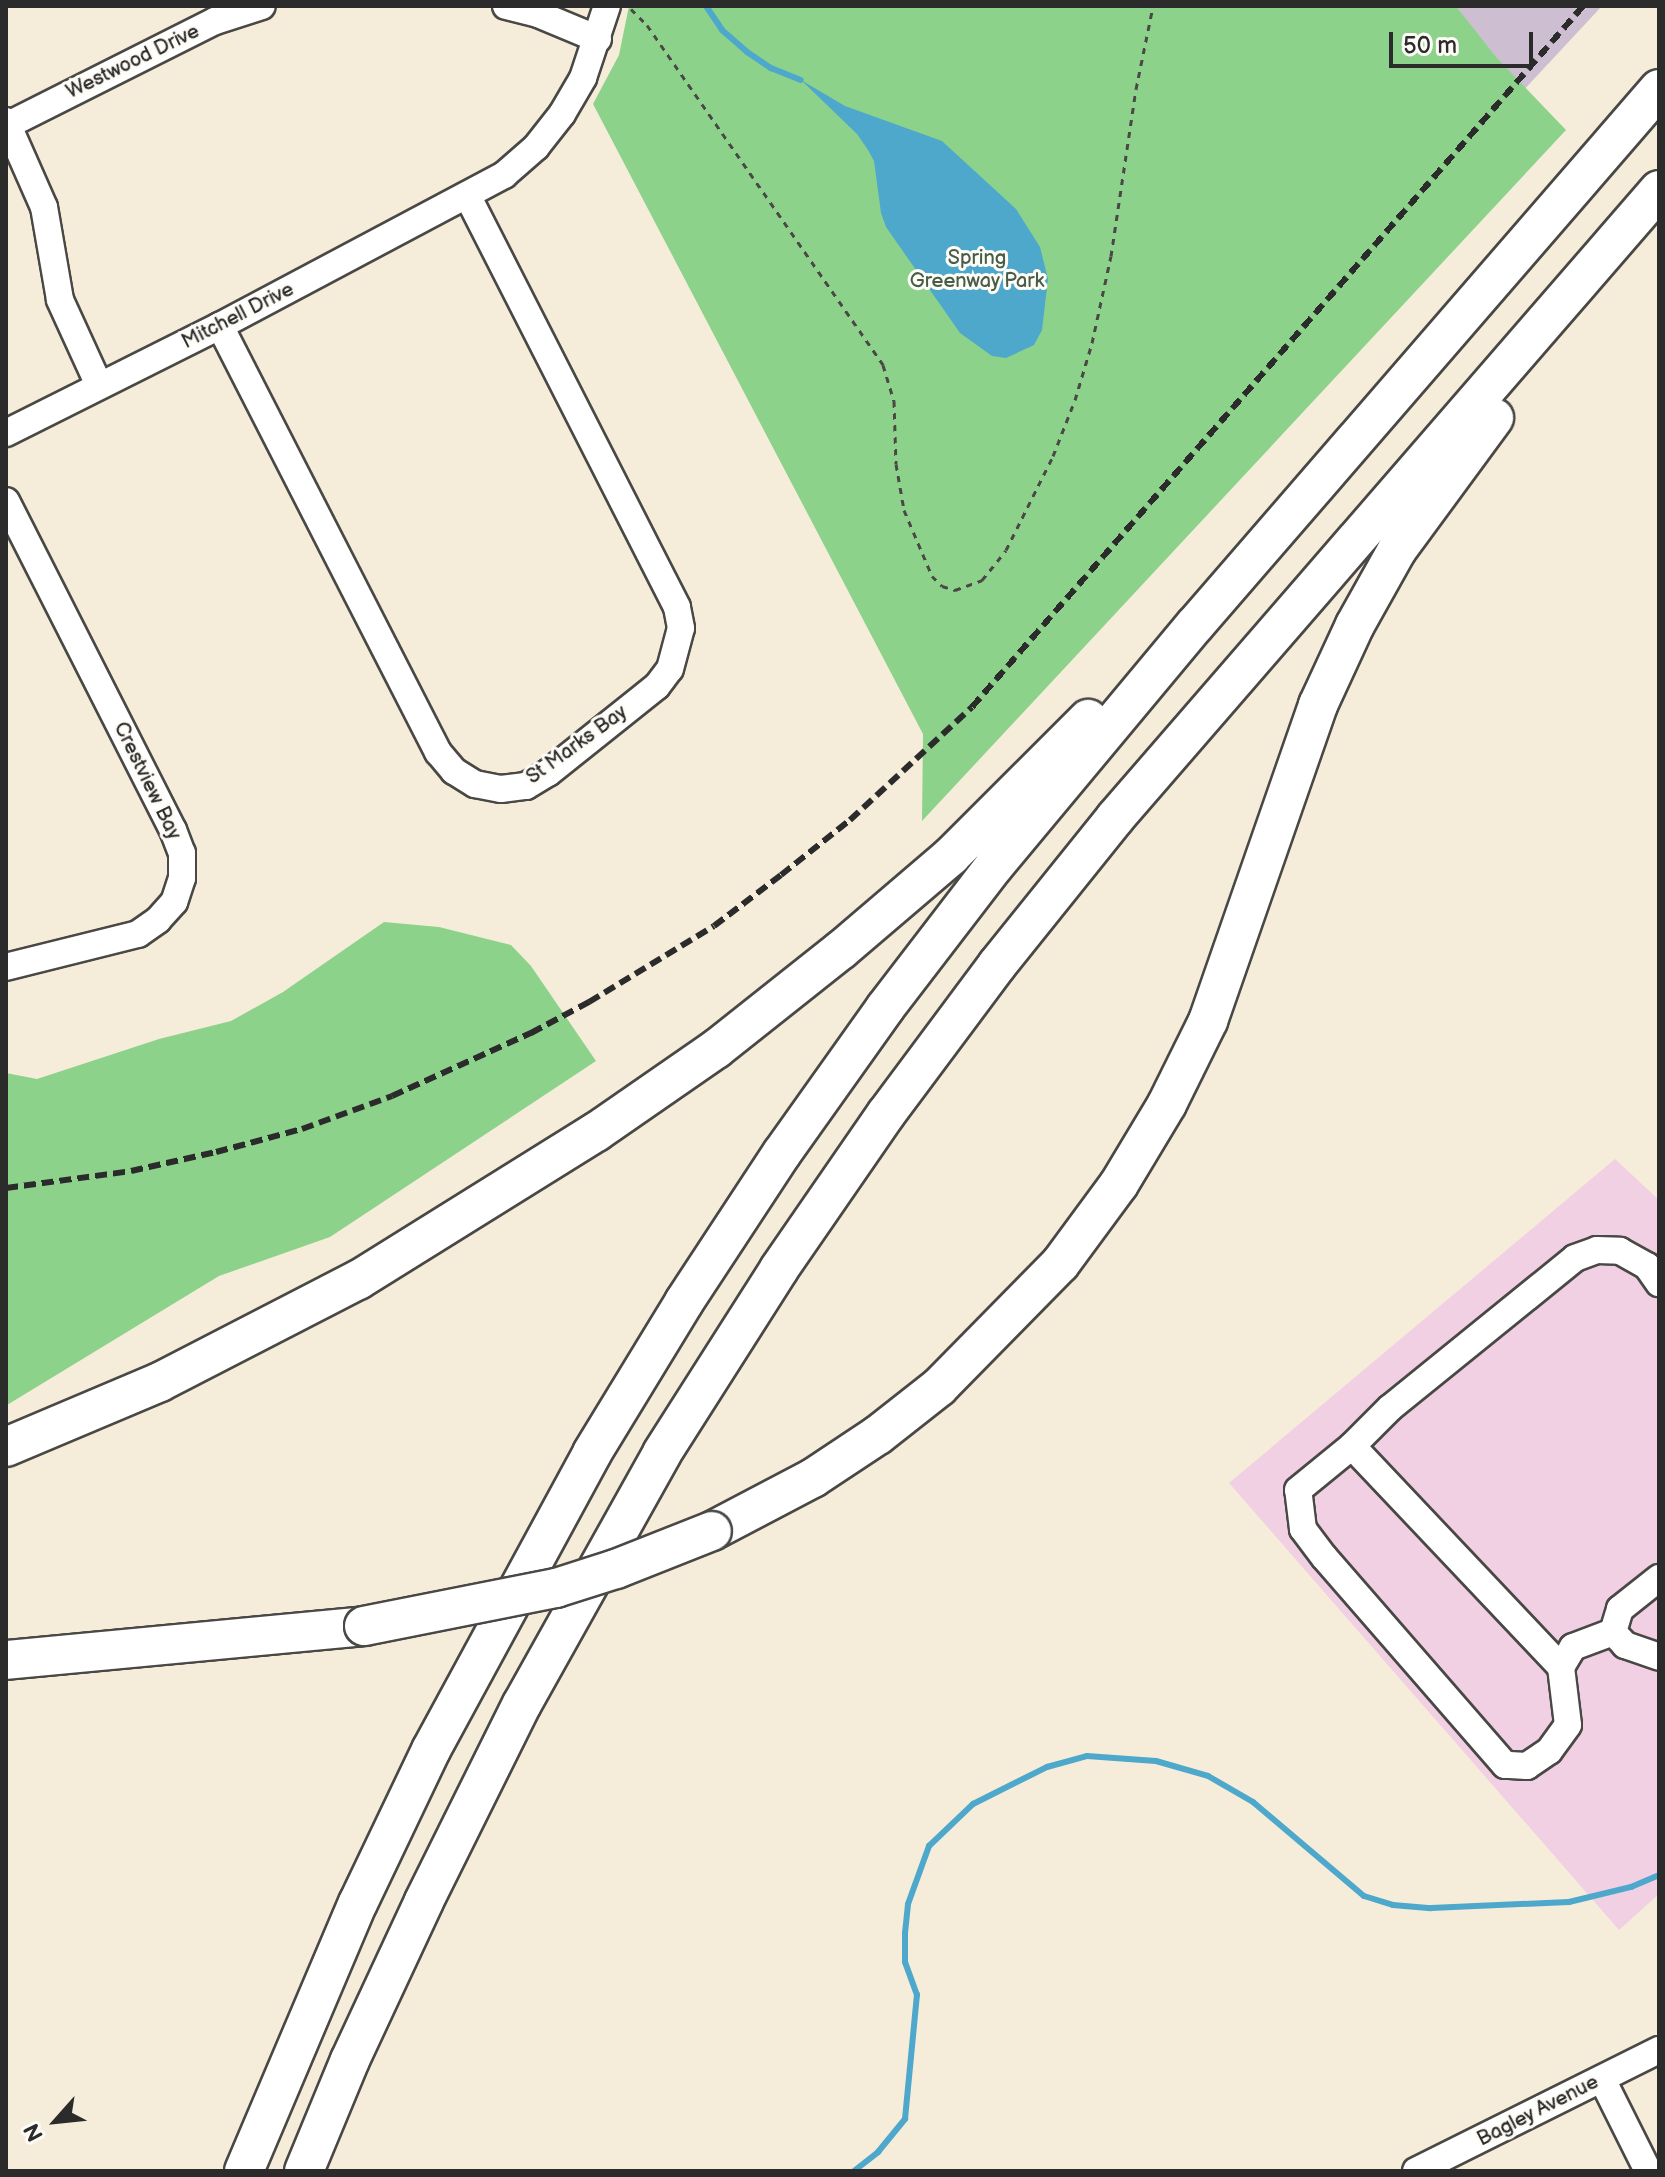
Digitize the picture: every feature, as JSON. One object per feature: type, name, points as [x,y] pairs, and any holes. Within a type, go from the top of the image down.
[{"type":"highway","points":[[244,2171],[358,1903],[431,1750],[592,1453],[684,1302],[782,1153],[885,1008],[994,866],[1195,625],[1659,89]]},
{"type":"highway","points":[[304,2171],[417,1915],[522,1704],[670,1440],[788,1256],[886,1114],[1115,818],[1659,190]]},
{"type":"highway","points":[[6,1660],[364,1626],[556,1588],[616,1569],[712,1531],[813,1478],[878,1435],[939,1387],[1060,1264],[1119,1184],[1167,1104],[1208,1021],[1318,705],[1355,625],[1397,550],[1447,478],[1659,208]]},
{"type":"highway","points":[[6,1447],[160,1382],[358,1280],[596,1132],[716,1049],[852,941],[951,856],[1135,672],[1195,625]]},
{"type":"street","name":"Westwood Drive","points":[[7,124],[215,21],[262,6]]},
{"type":"street","points":[[506,6],[538,14],[598,39]]},
{"type":"street","name":"Mitchell Drive","points":[[6,433],[220,326],[468,197],[504,175],[536,147],[562,114],[583,78],[607,6]]},
{"type":"street","points":[[7,124],[44,207],[60,300],[99,385]]},
{"type":"street","name":"St Marks Bay","points":[[220,326],[438,752],[454,771],[475,784],[501,789],[526,786],[548,773],[657,686],[670,669],[681,628],[677,607],[468,197]]},
{"type":"street","name":"Crestview Bay","points":[[6,501],[182,853],[182,878],[174,902],[158,920],[138,934],[6,967]]},
{"type":"street","points":[[1352,1446],[1561,1667],[1568,1725],[1549,1751],[1527,1766],[1505,1765],[1303,1529],[1298,1490],[1352,1446],[1390,1408],[1575,1258],[1597,1250],[1620,1251],[1647,1266],[1659,1283]]},
{"type":"street","points":[[1613,1632],[1620,1609],[1659,1578]]},
{"type":"street","points":[[1561,1667],[1573,1647],[1613,1632]]},
{"type":"street","points":[[1613,1632],[1625,1645],[1659,1657]]},
{"type":"street","name":"Bagley Avenue","points":[[1416,2171],[1659,2050]]},
{"type":"street","points":[[1602,2079],[1648,2171]]},
{"type":"path","points":[[628,6],[647,25],[883,365],[894,401],[896,464],[904,510],[932,576],[942,586],[955,590],[982,580],[1006,550],[1053,456],[1075,400],[1092,343],[1111,256],[1136,89],[1153,6]]},
{"type":"shaded area","points":[[1456,6],[1602,6],[1521,93]]},
{"type":"shaded area","points":[[1615,1159],[1659,1200],[1659,1894],[1619,1930],[1229,1483]]},
{"type":"green space","name":"Spring Greenway Park","points":[[629,6],[1456,6],[1496,57],[1566,130],[922,821],[923,734],[593,104],[619,55]]},
{"type":"green space","points":[[384,922],[439,927],[511,945],[531,966],[596,1061],[330,1237],[219,1276],[7,1405],[6,1073],[37,1079],[159,1039],[231,1021],[283,992]]},
{"type":"water","points":[[801,80],[845,106],[942,141],[1016,209],[1040,247],[1048,279],[1042,330],[1034,345],[1006,358],[992,356],[960,333],[886,227],[881,213],[874,161],[868,150],[857,134]]},
{"type":"waterway","points":[[706,6],[722,30],[747,52],[771,68],[801,80]]},
{"type":"waterway","points":[[854,2171],[878,2152],[905,2119],[917,1995],[905,1962],[905,1933],[908,1904],[929,1846],[973,1804],[1047,1767],[1087,1756],[1156,1761],[1208,1776],[1253,1802],[1364,1896],[1393,1905],[1431,1908],[1569,1902],[1631,1887],[1659,1875]]},
{"type":"railway","points":[[6,1188],[131,1171],[216,1152],[302,1129],[392,1096],[531,1033],[589,1002],[714,926],[850,820],[972,707],[1583,6]]}]
